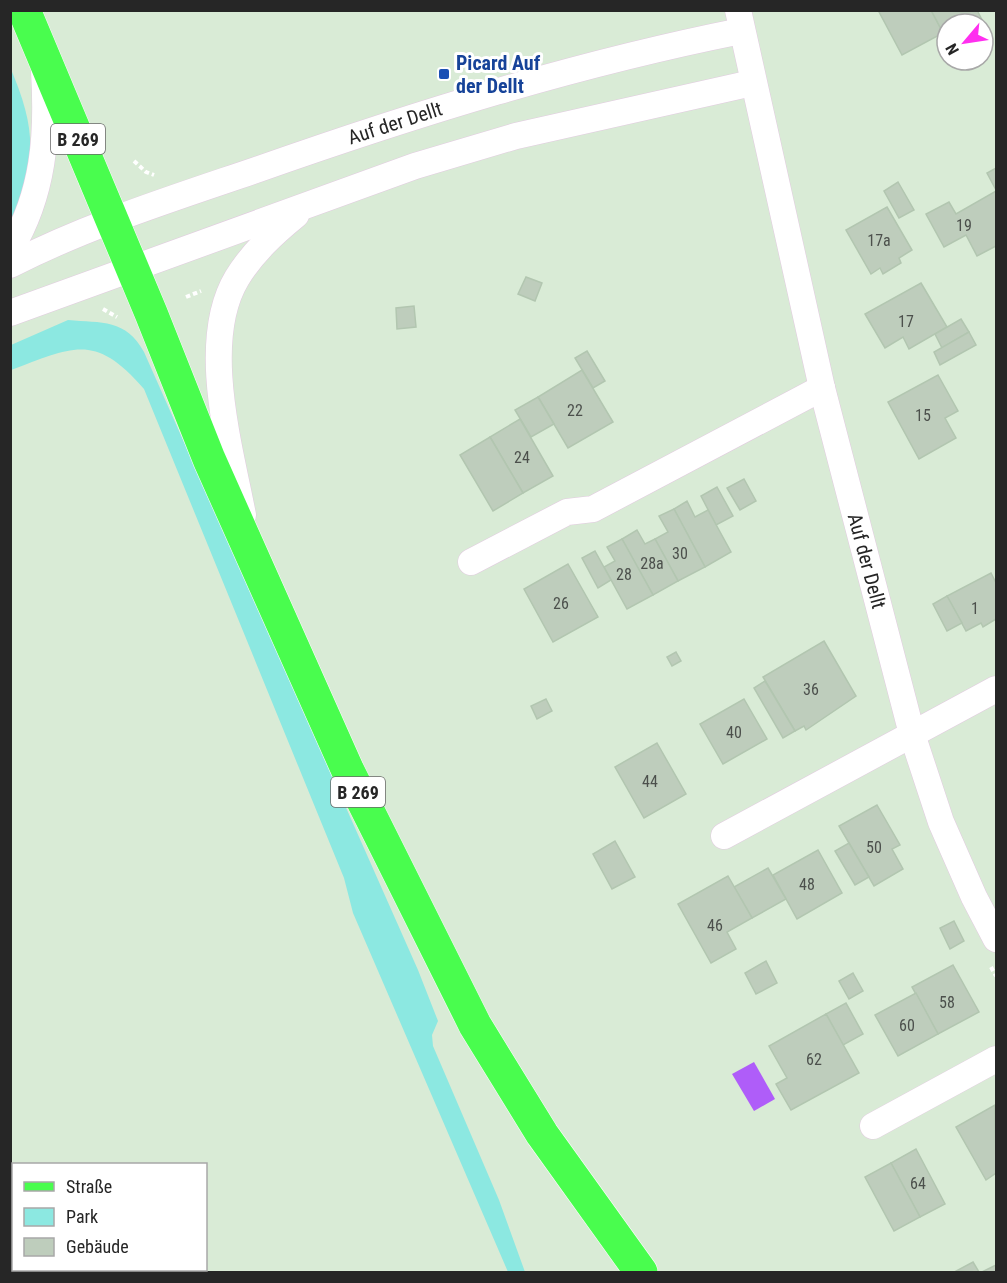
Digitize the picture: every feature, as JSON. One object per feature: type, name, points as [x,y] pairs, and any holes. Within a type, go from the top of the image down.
[{"type":"main road","name":"B 269","points":[[24,10],[139,267],[209,459],[348,771],[475,1025],[542,1134],[642,1272]]},
{"type":"street","name":"Auf der Dellt","points":[[10,265],[118,219],[433,110],[740,21],[752,83],[822,388],[912,734],[941,822],[974,897],[996,939]]},
{"type":"street","points":[[10,250],[34,200],[44,159],[47,118],[43,56]]},
{"type":"street","points":[[10,313],[415,166],[516,136],[752,83]]},
{"type":"street","points":[[251,554],[222,407],[218,363],[222,323],[236,280],[251,257],[311,202]]},
{"type":"street","points":[[471,562],[567,512],[593,510],[822,388]]},
{"type":"street","points":[[724,836],[996,689]]},
{"type":"street","points":[[873,1126],[996,1059]]},
{"type":"path","points":[[134,161],[146,172],[161,175]]},
{"type":"path","points":[[99,308],[112,314],[124,324]]},
{"type":"green space","points":[[10,67],[25,109],[30,146],[25,182],[10,224]]},
{"type":"green space","points":[[68,320],[102,323],[121,328],[137,341],[144,352],[418,970],[438,1021],[432,1035],[433,1046],[499,1200],[525,1272],[508,1272],[353,913],[344,878],[144,389],[127,371],[97,352],[67,351],[11,370],[11,345]]},
{"type":"shaded area","points":[[754,1062],[775,1099],[754,1111],[732,1074]]},
{"type":"building","points":[[878,10],[931,10],[935,18],[935,37],[902,55]]},
{"type":"building","points":[[931,10],[977,10],[978,12],[935,12],[935,18]]},
{"type":"building","points":[[996,168],[996,190],[987,173]]},
{"type":"building","points":[[898,182],[914,210],[899,218],[884,191]]},
{"type":"building","points":[[996,191],[996,246],[977,256],[966,235],[944,247],[926,214],[949,202],[956,214]]},
{"type":"building","points":[[887,207],[912,250],[899,258],[901,263],[883,274],[880,268],[871,274],[846,230]]},
{"type":"building","points":[[526,277],[542,283],[535,301],[518,294]]},
{"type":"building","points":[[921,283],[947,327],[909,349],[903,337],[885,348],[865,314]]},
{"type":"building","points":[[414,306],[416,327],[397,329],[396,308]]},
{"type":"building","points":[[961,319],[969,332],[942,348],[935,334]]},
{"type":"building","points":[[969,332],[976,345],[940,365],[934,352]]},
{"type":"building","points":[[587,351],[605,381],[593,388],[575,358]]},
{"type":"building","points":[[582,370],[613,422],[568,448],[538,397]]},
{"type":"building","points":[[938,375],[958,411],[945,418],[956,438],[919,459],[888,402]]},
{"type":"building","points":[[538,397],[554,424],[531,437],[515,410]]},
{"type":"building","points":[[520,419],[553,476],[523,493],[490,437]]},
{"type":"building","points":[[490,437],[523,493],[493,511],[460,455]]},
{"type":"building","points":[[744,479],[756,501],[740,510],[727,488]]},
{"type":"building","points":[[717,487],[733,516],[716,525],[701,496]]},
{"type":"building","points":[[687,501],[695,517],[708,510],[731,552],[705,567],[674,509]]},
{"type":"building","points":[[674,509],[705,567],[678,581],[655,539],[668,532],[659,516]]},
{"type":"building","points":[[637,530],[645,544],[655,539],[678,581],[653,595],[622,539]]},
{"type":"building","points":[[622,539],[653,595],[627,609],[604,567],[615,561],[607,547]]},
{"type":"building","points":[[595,551],[611,580],[598,588],[582,558]]},
{"type":"building","points":[[568,564],[598,617],[553,642],[524,589]]},
{"type":"building","points":[[991,573],[996,583],[996,619],[983,627],[981,623],[966,631],[947,596]]},
{"type":"building","points":[[947,596],[962,623],[947,631],[933,604]]},
{"type":"building","points":[[824,641],[856,696],[806,730],[804,726],[795,731],[763,677]]},
{"type":"building","points":[[676,652],[681,661],[672,666],[667,657]]},
{"type":"building","points":[[765,681],[795,731],[783,738],[754,688]]},
{"type":"building","points":[[546,699],[552,711],[537,719],[531,706]]},
{"type":"building","points":[[744,699],[767,739],[723,764],[700,724]]},
{"type":"building","points":[[657,743],[686,794],[644,818],[615,767]]},
{"type":"building","points":[[877,805],[900,845],[892,849],[903,869],[874,886],[839,826]]},
{"type":"building","points":[[615,841],[635,877],[612,889],[593,854]]},
{"type":"building","points":[[849,843],[869,877],[855,885],[835,851]]},
{"type":"building","points":[[818,850],[842,893],[797,919],[773,875]]},
{"type":"building","points":[[768,868],[786,899],[752,918],[734,887]]},
{"type":"building","points":[[728,876],[752,918],[727,932],[736,949],[711,963],[678,904]]},
{"type":"building","points":[[954,921],[964,941],[950,949],[940,928]]},
{"type":"building","points":[[766,961],[777,983],[756,994],[745,973]]},
{"type":"building","points":[[953,965],[979,1012],[938,1034],[912,987]]},
{"type":"building","points":[[853,973],[863,991],[849,999],[839,981]]},
{"type":"building","points":[[916,993],[938,1034],[898,1056],[875,1015]]},
{"type":"building","points":[[846,1003],[863,1034],[843,1045],[826,1014]]},
{"type":"building","points":[[826,1014],[859,1073],[791,1110],[776,1084],[787,1078],[769,1046]]},
{"type":"building","points":[[995,1105],[996,1173],[986,1180],[956,1127]]},
{"type":"building","points":[[916,1149],[945,1204],[920,1217],[891,1163]]},
{"type":"building","points":[[891,1163],[920,1217],[894,1231],[865,1177]]},
{"type":"building","points":[[973,1262],[979,1272],[956,1271]]},
{"type":"building","points":[[996,1265],[996,1272],[982,1272]]},
{"type":"place","name":"Picard Auf der Dellt","points":[[444,74]]}]
